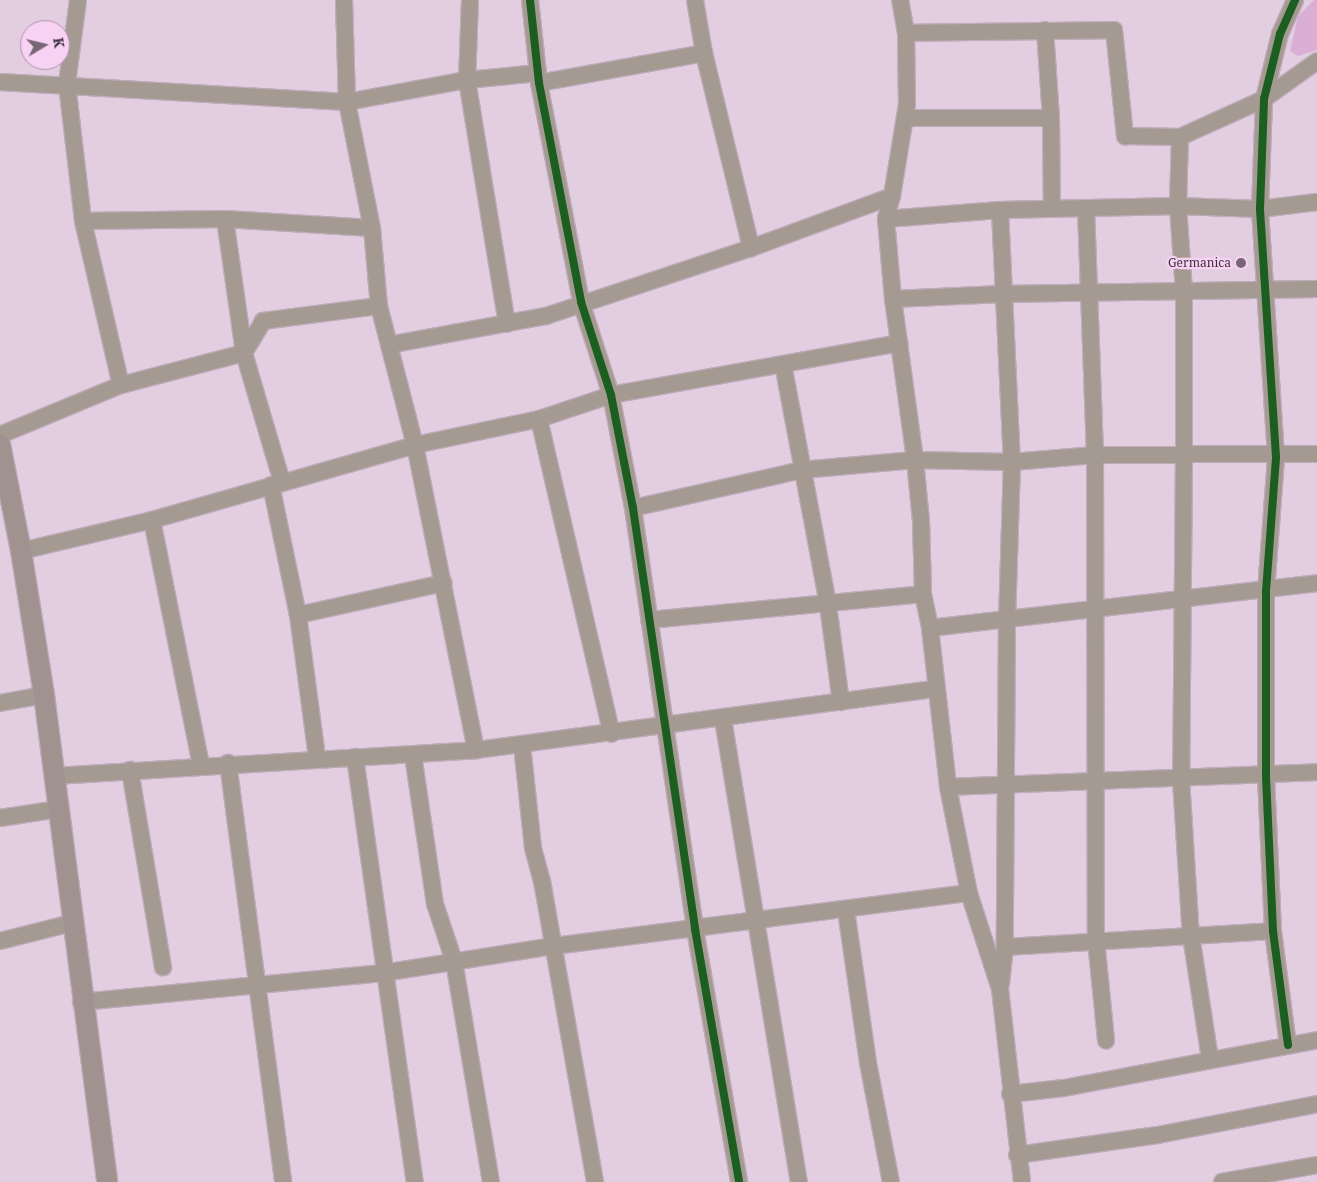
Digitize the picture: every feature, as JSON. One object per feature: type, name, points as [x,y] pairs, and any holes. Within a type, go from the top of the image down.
[{"type":"main road","points":[[1,452],[21,551],[44,695],[81,1002],[107,1182]]},
{"type":"street","points":[[78,0],[67,84],[83,221],[121,385]]},
{"type":"street","points":[[344,0],[347,102],[372,228],[379,306],[415,445],[476,750]]},
{"type":"street","points":[[470,0],[467,80],[506,324]]},
{"type":"street","points":[[530,0],[539,78],[581,302],[611,395],[633,508],[695,929],[739,1182]]},
{"type":"street","points":[[696,0],[704,53],[751,248]]},
{"type":"street","points":[[900,0],[906,34],[905,118],[892,196],[886,219],[893,299],[922,521],[922,594],[930,628],[935,689],[948,787],[968,892],[1000,989]]},
{"type":"street","points":[[1288,1045],[1272,931],[1266,775],[1266,591],[1276,457],[1267,291],[1260,209],[1264,99],[1280,34],[1295,0]]},
{"type":"street","points":[[1045,30],[1052,118],[1052,209]]},
{"type":"street","points":[[906,34],[1114,30],[1126,136],[1180,136],[1264,99],[1317,61]]},
{"type":"street","points":[[0,82],[67,84],[347,102],[467,80],[539,78],[704,53]]},
{"type":"street","points":[[905,118],[1052,118]]},
{"type":"street","points":[[1180,136],[1178,206],[1184,292],[1181,779],[1191,936],[1210,1059]]},
{"type":"street","points":[[389,346],[546,316],[581,302],[751,248],[892,196]]},
{"type":"street","points":[[886,219],[1000,210],[1086,210],[1178,206],[1260,209],[1317,202]]},
{"type":"street","points":[[1000,210],[1002,294],[1012,462],[1004,786],[1005,947],[1000,989],[1010,1094],[1022,1182]]},
{"type":"street","points":[[1086,210],[1095,455],[1093,608],[1096,940],[1106,1040]]},
{"type":"street","points":[[83,221],[225,219],[372,228]]},
{"type":"street","points":[[225,219],[244,353],[276,483],[298,615],[317,758]]},
{"type":"street","points":[[893,299],[1002,294],[1317,289]]},
{"type":"street","points":[[0,435],[121,385],[244,353],[263,322],[379,306]]},
{"type":"street","points":[[21,551],[152,520],[276,483],[415,445],[539,419],[611,395],[899,343]]},
{"type":"street","points":[[783,364],[801,470],[828,605],[841,702]]},
{"type":"street","points":[[539,419],[612,734]]},
{"type":"street","points":[[633,508],[801,470],[915,460],[1012,462],[1095,455],[1184,454],[1276,457],[1317,454]]},
{"type":"street","points":[[152,520],[201,765]]},
{"type":"street","points":[[298,615],[444,583]]},
{"type":"street","points":[[930,628],[1183,597],[1266,591],[1317,583]]},
{"type":"street","points":[[649,620],[828,605],[922,594]]},
{"type":"street","points":[[54,776],[228,763],[413,755],[476,750],[666,727],[935,689]]},
{"type":"street","points":[[0,703],[44,695]]},
{"type":"street","points":[[723,719],[799,1182]]},
{"type":"street","points":[[522,745],[533,848],[554,946],[595,1182]]},
{"type":"street","points":[[413,755],[435,904],[454,962],[491,1182]]},
{"type":"street","points":[[355,757],[383,973],[415,1182]]},
{"type":"street","points":[[228,763],[260,986],[283,1182]]},
{"type":"street","points":[[130,770],[163,967]]},
{"type":"street","points":[[948,787],[1095,783],[1317,772]]},
{"type":"street","points":[[0,818],[58,809]]},
{"type":"street","points":[[81,1002],[383,973],[554,946],[756,922],[968,892]]},
{"type":"street","points":[[846,910],[868,1063],[891,1182]]},
{"type":"street","points":[[0,941],[72,923]]},
{"type":"street","points":[[1005,947],[1096,940],[1272,931]]},
{"type":"street","points":[[1010,1094],[1064,1088],[1317,1040]]},
{"type":"street","points":[[1017,1155],[1158,1135],[1317,1104]]},
{"type":"street","points":[[1222,1182],[1317,1165]]},
{"type":"shaded area","points":[[1314,0],[1317,0],[1317,50],[1298,56],[1290,51],[1298,16]]},
{"type":"cycle path","points":[[530,0],[539,83],[581,302],[611,395],[633,508],[695,929],[739,1182]]},
{"type":"cycle path","points":[[1288,1045],[1273,931],[1266,775],[1266,591],[1276,457],[1260,209],[1264,99],[1280,34],[1295,0]]},
{"type":"place","name":"Germanica","points":[[1241,263]]}]
